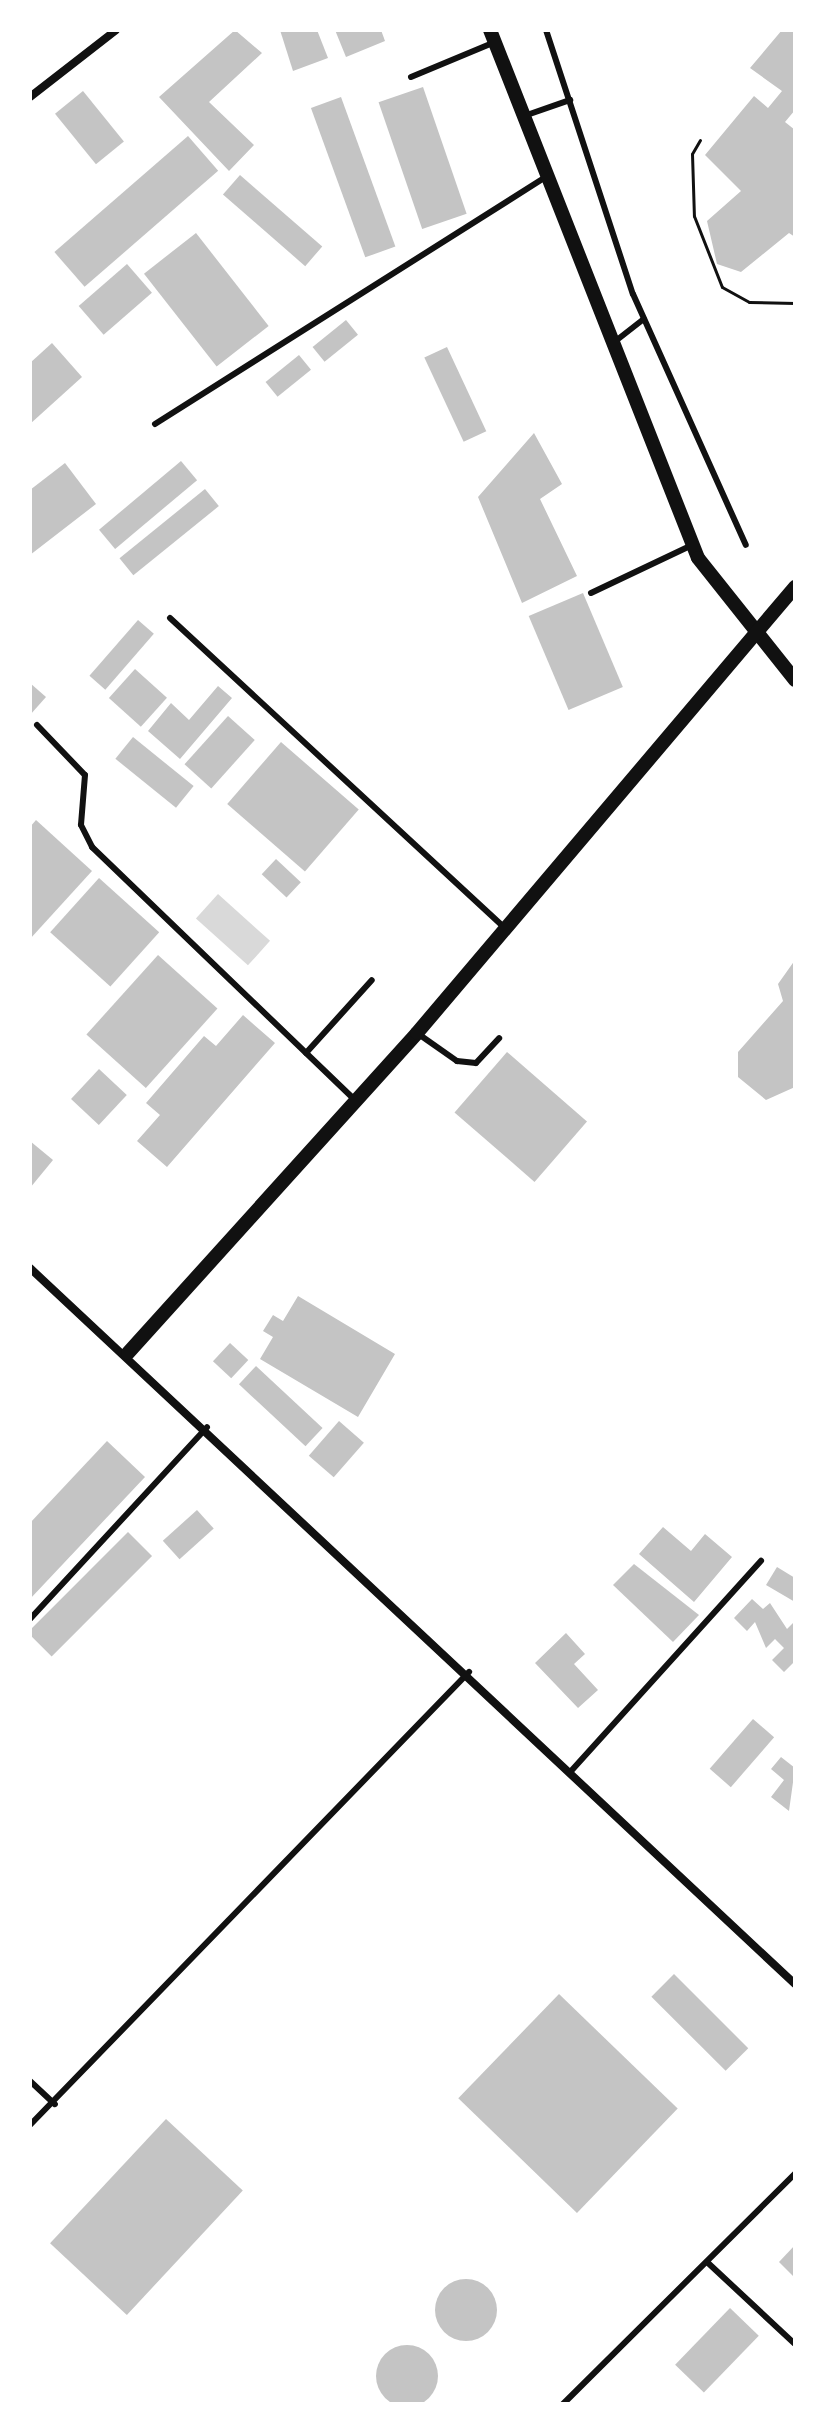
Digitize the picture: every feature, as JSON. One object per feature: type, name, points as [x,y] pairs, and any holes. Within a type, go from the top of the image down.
[{"type":"street","points":[[30,97],[116,30]]},
{"type":"street","points":[[493,36],[692,545],[756,638],[795,680]]},
{"type":"street","points":[[128,1353],[417,1033],[756,638],[795,587]]},
{"type":"street","points":[[30,1268],[128,1353],[469,1672],[795,1984]]},
{"type":"lane","points":[[546,30],[644,319],[746,545]]},
{"type":"lane","points":[[411,77],[493,36]]},
{"type":"lane","points":[[524,116],[570,100]]},
{"type":"lane","points":[[155,424],[547,176]]},
{"type":"lane","points":[[613,343],[644,319]]},
{"type":"lane","points":[[591,593],[692,545]]},
{"type":"lane","points":[[170,618],[505,928]]},
{"type":"lane","points":[[37,725],[85,775],[81,825],[92,847],[356,1101]]},
{"type":"lane","points":[[306,1053],[372,980]]},
{"type":"lane","points":[[417,1033],[457,1061],[476,1063],[499,1038]]},
{"type":"lane","points":[[30,1619],[207,1427]]},
{"type":"lane","points":[[572,1770],[761,1561]]},
{"type":"lane","points":[[30,2125],[55,2104],[469,1672]]},
{"type":"lane","points":[[30,2081],[55,2104]]},
{"type":"lane","points":[[563,2404],[795,2174]]},
{"type":"lane","points":[[707,2262],[795,2344]]},
{"type":"path","points":[[700,140],[692,154],[694,216],[703,253],[722,287],[749,302],[795,303]]},
{"type":"shaded area","points":[[218,894],[270,941],[248,965],[196,919]]},
{"type":"building","points":[[235,30],[262,53],[209,102],[254,145],[229,171],[159,97]]},
{"type":"building","points":[[280,30],[317,30],[328,58],[293,71]]},
{"type":"building","points":[[335,30],[381,30],[385,41],[346,57]]},
{"type":"building","points":[[782,30],[795,30],[795,110],[785,122],[795,130],[795,237],[789,233],[741,272],[717,264],[707,221],[741,191],[705,155],[754,96],[768,108],[782,91],[750,68]]},
{"type":"building","points":[[423,87],[467,214],[422,229],[379,102]]},
{"type":"building","points":[[83,91],[124,142],[96,164],[55,114]]},
{"type":"building","points":[[341,97],[395,246],[365,257],[311,108]]},
{"type":"building","points":[[188,136],[218,171],[85,287],[54,252]]},
{"type":"building","points":[[240,175],[322,247],[305,266],[223,195]]},
{"type":"building","points":[[196,233],[269,326],[217,367],[144,274]]},
{"type":"building","points":[[127,264],[152,293],[104,335],[79,306]]},
{"type":"building","points":[[346,320],[358,335],[325,362],[313,347]]},
{"type":"building","points":[[52,343],[82,377],[30,424],[30,363]]},
{"type":"building","points":[[447,347],[486,431],[464,442],[424,358]]},
{"type":"building","points":[[299,355],[311,370],[278,397],[266,382]]},
{"type":"building","points":[[534,433],[562,484],[540,499],[577,576],[522,603],[478,497]]},
{"type":"building","points":[[181,461],[197,480],[115,549],[99,530]]},
{"type":"building","points":[[65,463],[96,504],[30,555],[30,490]]},
{"type":"building","points":[[205,489],[219,506],[133,575],[120,558]]},
{"type":"building","points":[[583,593],[623,687],[569,710],[529,616]]},
{"type":"building","points":[[138,620],[154,634],[105,690],[89,676]]},
{"type":"building","points":[[135,669],[167,698],[141,727],[109,698]]},
{"type":"building","points":[[30,683],[46,697],[30,715]]},
{"type":"building","points":[[218,686],[232,698],[180,759],[148,731],[171,703],[189,720]]},
{"type":"building","points":[[228,716],[255,740],[211,788],[185,764]]},
{"type":"building","points":[[133,737],[194,786],[176,808],[115,759]]},
{"type":"building","points":[[281,742],[359,810],[305,871],[227,804]]},
{"type":"building","points":[[36,820],[92,871],[30,939],[30,827]]},
{"type":"building","points":[[276,859],[301,882],[287,898],[262,874]]},
{"type":"building","points":[[99,878],[159,932],[110,986],[50,932]]},
{"type":"building","points":[[158,955],[217,1009],[146,1088],[86,1035]]},
{"type":"building","points":[[795,960],[795,1087],[766,1100],[738,1077],[738,1052],[783,1001],[778,984]]},
{"type":"building","points":[[243,1015],[275,1043],[167,1167],[137,1141],[160,1115],[146,1103],[204,1036],[216,1046]]},
{"type":"building","points":[[507,1052],[587,1122],[535,1182],[455,1112]]},
{"type":"building","points":[[99,1069],[127,1095],[99,1125],[71,1099]]},
{"type":"building","points":[[30,1141],[53,1160],[30,1188]]},
{"type":"building","points":[[298,1296],[395,1354],[358,1417],[260,1359],[273,1337],[263,1331],[273,1315],[283,1321]]},
{"type":"building","points":[[230,1343],[248,1360],[231,1378],[213,1361]]},
{"type":"building","points":[[256,1366],[323,1428],[306,1446],[239,1384]]},
{"type":"building","points":[[339,1421],[364,1443],[334,1477],[309,1456]]},
{"type":"building","points":[[107,1441],[145,1477],[30,1599],[30,1523]]},
{"type":"building","points":[[197,1510],[214,1529],[180,1559],[163,1541]]},
{"type":"building","points":[[663,1527],[691,1551],[705,1534],[732,1557],[694,1602],[639,1554]]},
{"type":"building","points":[[128,1532],[152,1556],[52,1656],[30,1635],[30,1630]]},
{"type":"building","points":[[634,1564],[699,1615],[673,1642],[613,1585]]},
{"type":"building","points":[[777,1567],[795,1578],[795,1602],[766,1585]]},
{"type":"building","points":[[752,1599],[763,1609],[770,1603],[787,1629],[795,1621],[795,1661],[784,1672],[772,1660],[784,1648],[775,1639],[766,1648],[755,1622],[747,1631],[734,1618]]},
{"type":"building","points":[[566,1633],[585,1654],[574,1664],[598,1690],[578,1708],[535,1663]]},
{"type":"building","points":[[753,1719],[774,1737],[731,1787],[710,1769]]},
{"type":"building","points":[[781,1757],[795,1768],[789,1811],[771,1797],[784,1780],[771,1769]]},
{"type":"building","points":[[674,1974],[748,2048],[726,2071],[651,1997]]},
{"type":"building","points":[[559,1994],[678,2109],[577,2213],[458,2098]]},
{"type":"building","points":[[166,2119],[243,2191],[127,2315],[50,2243]]},
{"type":"building","points":[[795,2245],[795,2278],[779,2262]]},
{"type":"building","points":[[466,2279],[488,2288],[497,2310],[488,2332],[466,2341],[444,2332],[435,2310],[444,2288]]},
{"type":"building","points":[[730,2308],[759,2336],[704,2393],[675,2365]]},
{"type":"building","points":[[407,2345],[419,2347],[429,2354],[436,2364],[436,2388],[429,2398],[419,2405],[407,2407],[395,2405],[385,2398],[378,2388],[376,2376],[378,2364],[385,2354],[395,2347]]}]
